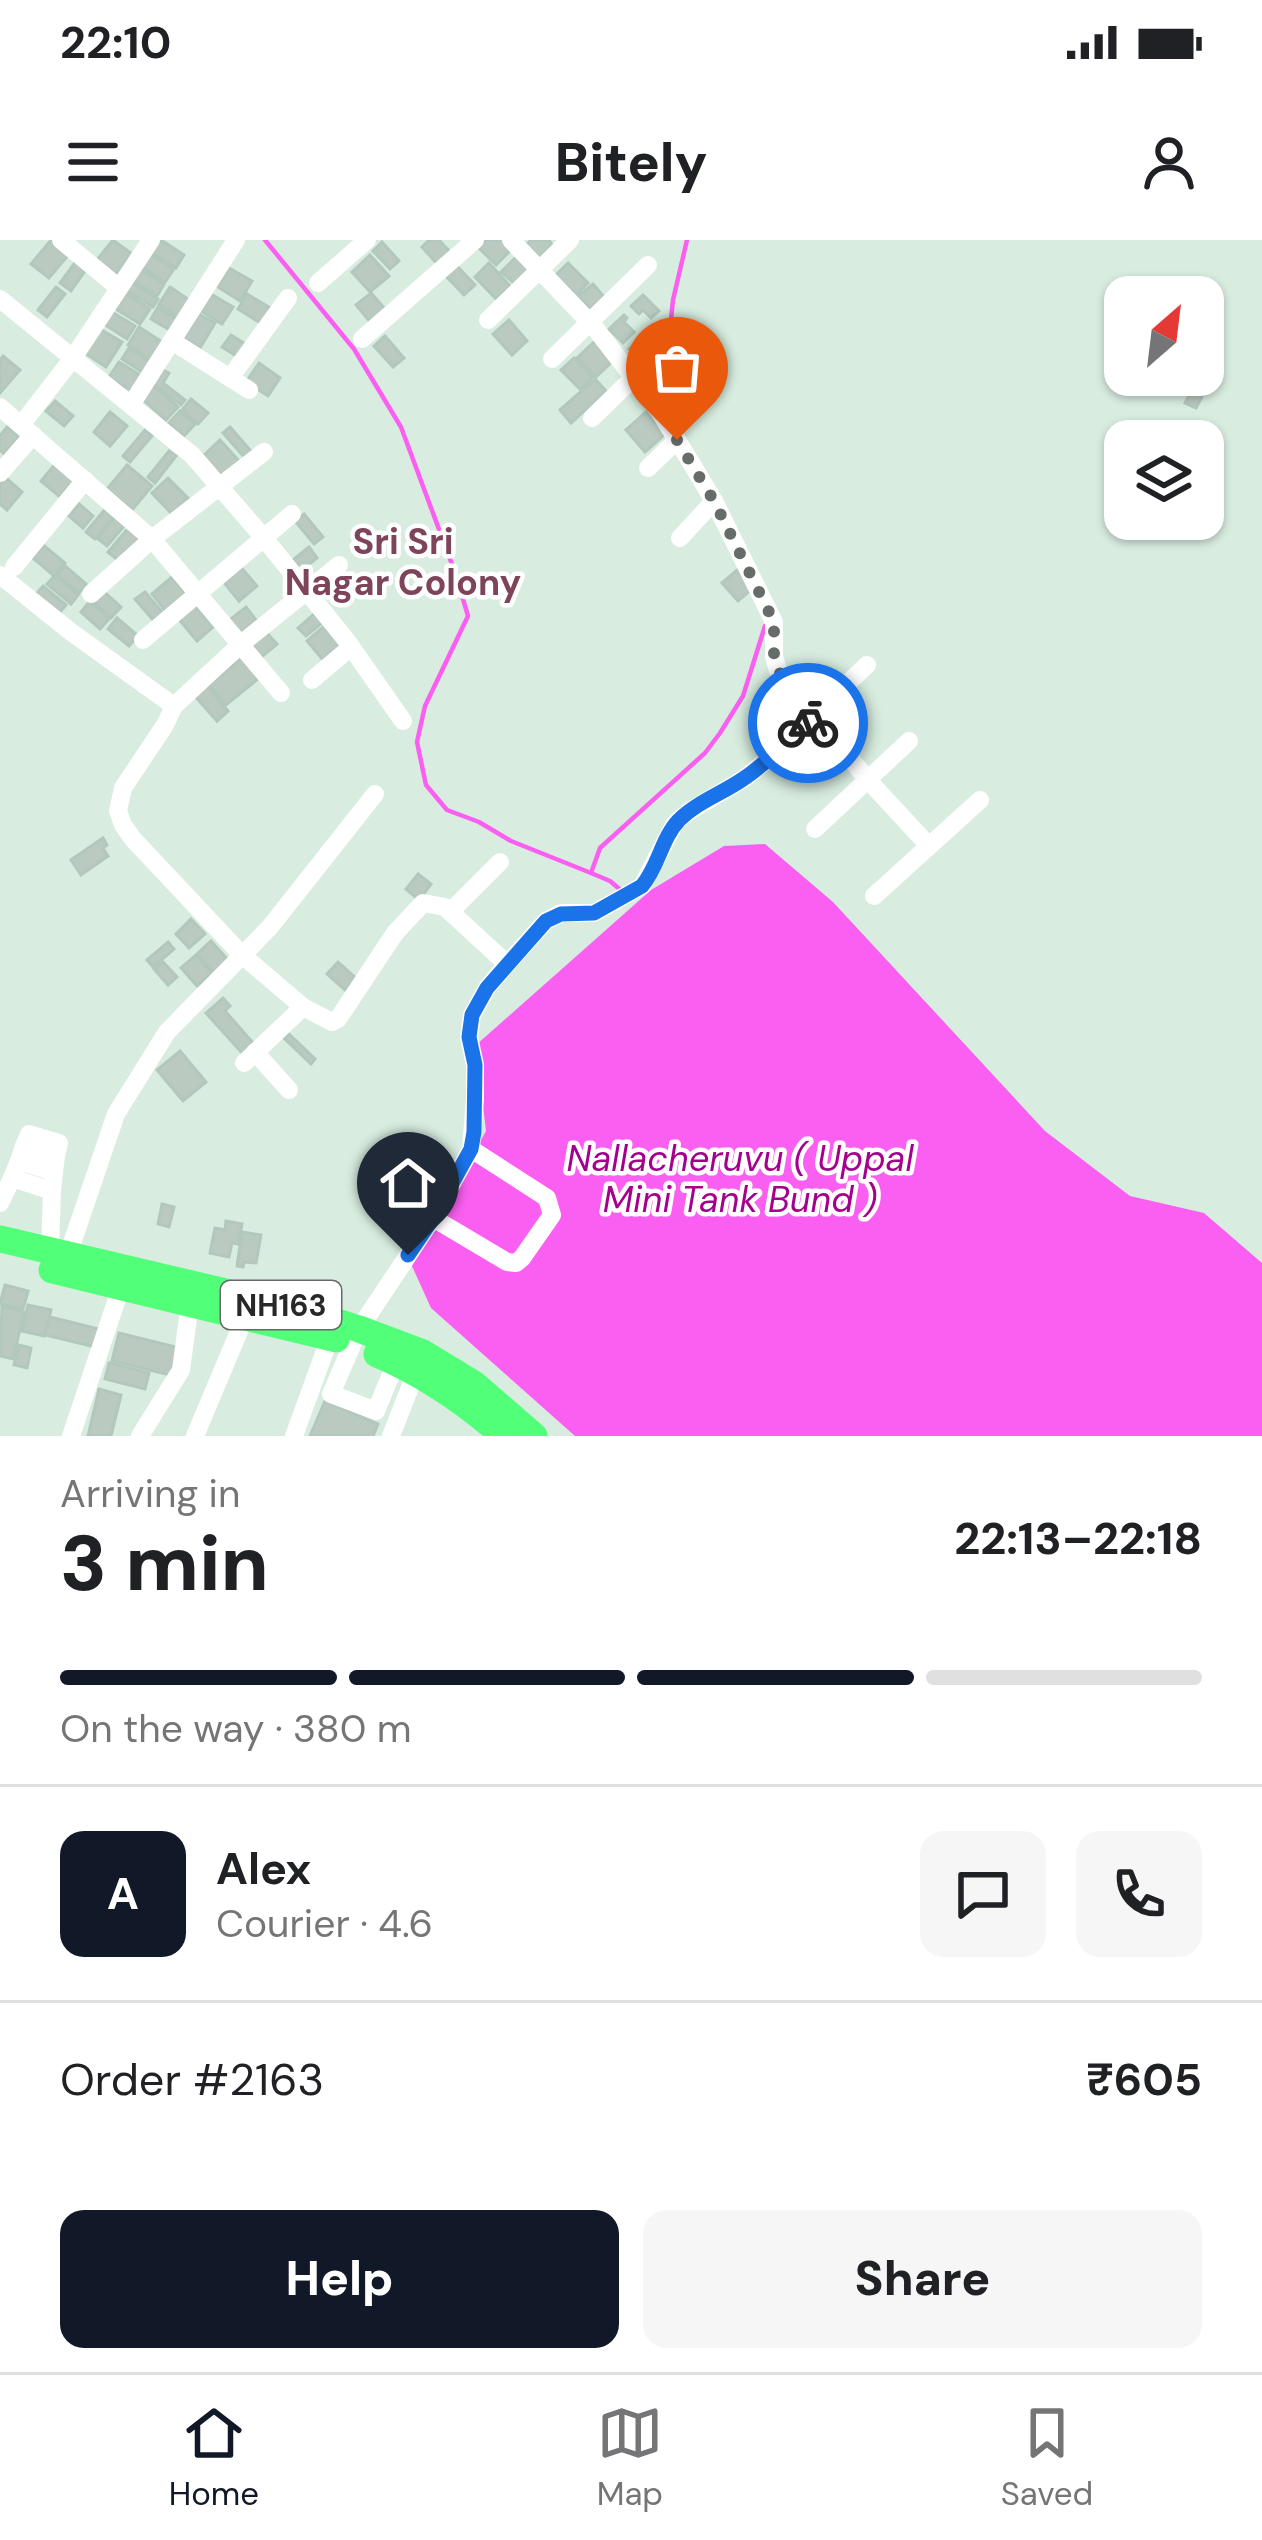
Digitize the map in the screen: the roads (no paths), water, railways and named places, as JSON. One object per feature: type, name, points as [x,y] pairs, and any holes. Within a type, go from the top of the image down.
[{"type":"highway","name":"NH163","points":[[0,1239],[295,1308],[454,1394],[504,1436]]},
{"type":"highway","name":"NH163","points":[[0,1258],[245,1317],[423,1353],[474,1384],[534,1436]]},
{"type":"street","points":[[61,240],[119,288]]},
{"type":"street","points":[[0,473],[151,240]]},
{"type":"street","points":[[131,405],[236,240]]},
{"type":"street","points":[[319,283],[367,240]]},
{"type":"street","points":[[362,339],[475,240]]},
{"type":"street","points":[[511,240],[590,322],[677,440],[714,501],[774,622],[778,671],[929,846]]},
{"type":"street","points":[[488,320],[570,240]]},
{"type":"street","points":[[552,359],[648,265]]},
{"type":"street","points":[[230,378],[288,298]]},
{"type":"street","points":[[0,299],[192,455],[351,647],[403,721]]},
{"type":"street","points":[[172,341],[249,390]]},
{"type":"street","points":[[592,418],[633,378]]},
{"type":"street","points":[[0,407],[152,539],[281,693]]},
{"type":"street","points":[[649,468],[677,440]]},
{"type":"street","points":[[91,594],[152,539],[264,452]]},
{"type":"street","points":[[85,480],[7,571],[71,632],[174,706]]},
{"type":"street","points":[[680,538],[714,501]]},
{"type":"street","points":[[143,640],[292,514]]},
{"type":"street","points":[[339,565],[241,644],[174,706],[123,788],[120,820],[241,954],[320,1018],[338,1019],[395,933],[417,906],[429,902],[450,912],[507,964]]},
{"type":"street","points":[[312,680],[351,647]]},
{"type":"street","points":[[295,1436],[347,1337],[433,1218],[471,1149],[475,1065],[469,1037],[472,1015],[487,988],[546,921],[561,914],[600,910],[633,892],[648,879],[675,824],[745,778],[867,665]]},
{"type":"street","points":[[815,829],[909,741]]},
{"type":"street","points":[[59,1253],[116,1114],[167,1032],[288,907],[375,794]]},
{"type":"street","points":[[874,896],[980,800]]},
{"type":"street","points":[[450,912],[500,862]]},
{"type":"street","points":[[290,1090],[250,1057],[303,1007]]},
{"type":"street","points":[[433,1218],[516,1263],[552,1215],[547,1198],[471,1149]]},
{"type":"street","points":[[18,1162],[54,1173]]},
{"type":"street","points":[[18,1162],[54,1173]]},
{"type":"street","points":[[0,1203],[18,1162]]},
{"type":"street","points":[[54,1173],[59,1253]]},
{"type":"street","points":[[71,1436],[121,1287]]},
{"type":"street","points":[[140,1436],[182,1370],[190,1304]]},
{"type":"street","points":[[195,1436],[245,1317]]},
{"type":"street","points":[[347,1337],[331,1394],[376,1411],[406,1367]]},
{"type":"street","points":[[391,1436],[406,1367]]},
{"type":"water","name":"Nallacheruvu ( Uppal Mini Tank Bund )","points":[[765,844],[833,902],[1045,1131],[1130,1196],[1204,1213],[1262,1263],[1262,1436],[575,1436],[431,1308],[397,1233],[457,1184],[486,1131],[476,1045],[651,890],[724,846]]},
{"type":"waterway","points":[[265,240],[354,349],[401,427],[456,575],[468,616],[425,706],[417,742],[426,785],[447,810],[591,873]]},
{"type":"waterway","points":[[658,398],[661,350],[670,329],[687,240]]},
{"type":"waterway","points":[[623,892],[591,873],[600,848],[705,753],[720,733],[743,696],[765,626]]},
{"type":"district","name":"Sri Sri Nagar Colony","points":[[403,562]]}]
